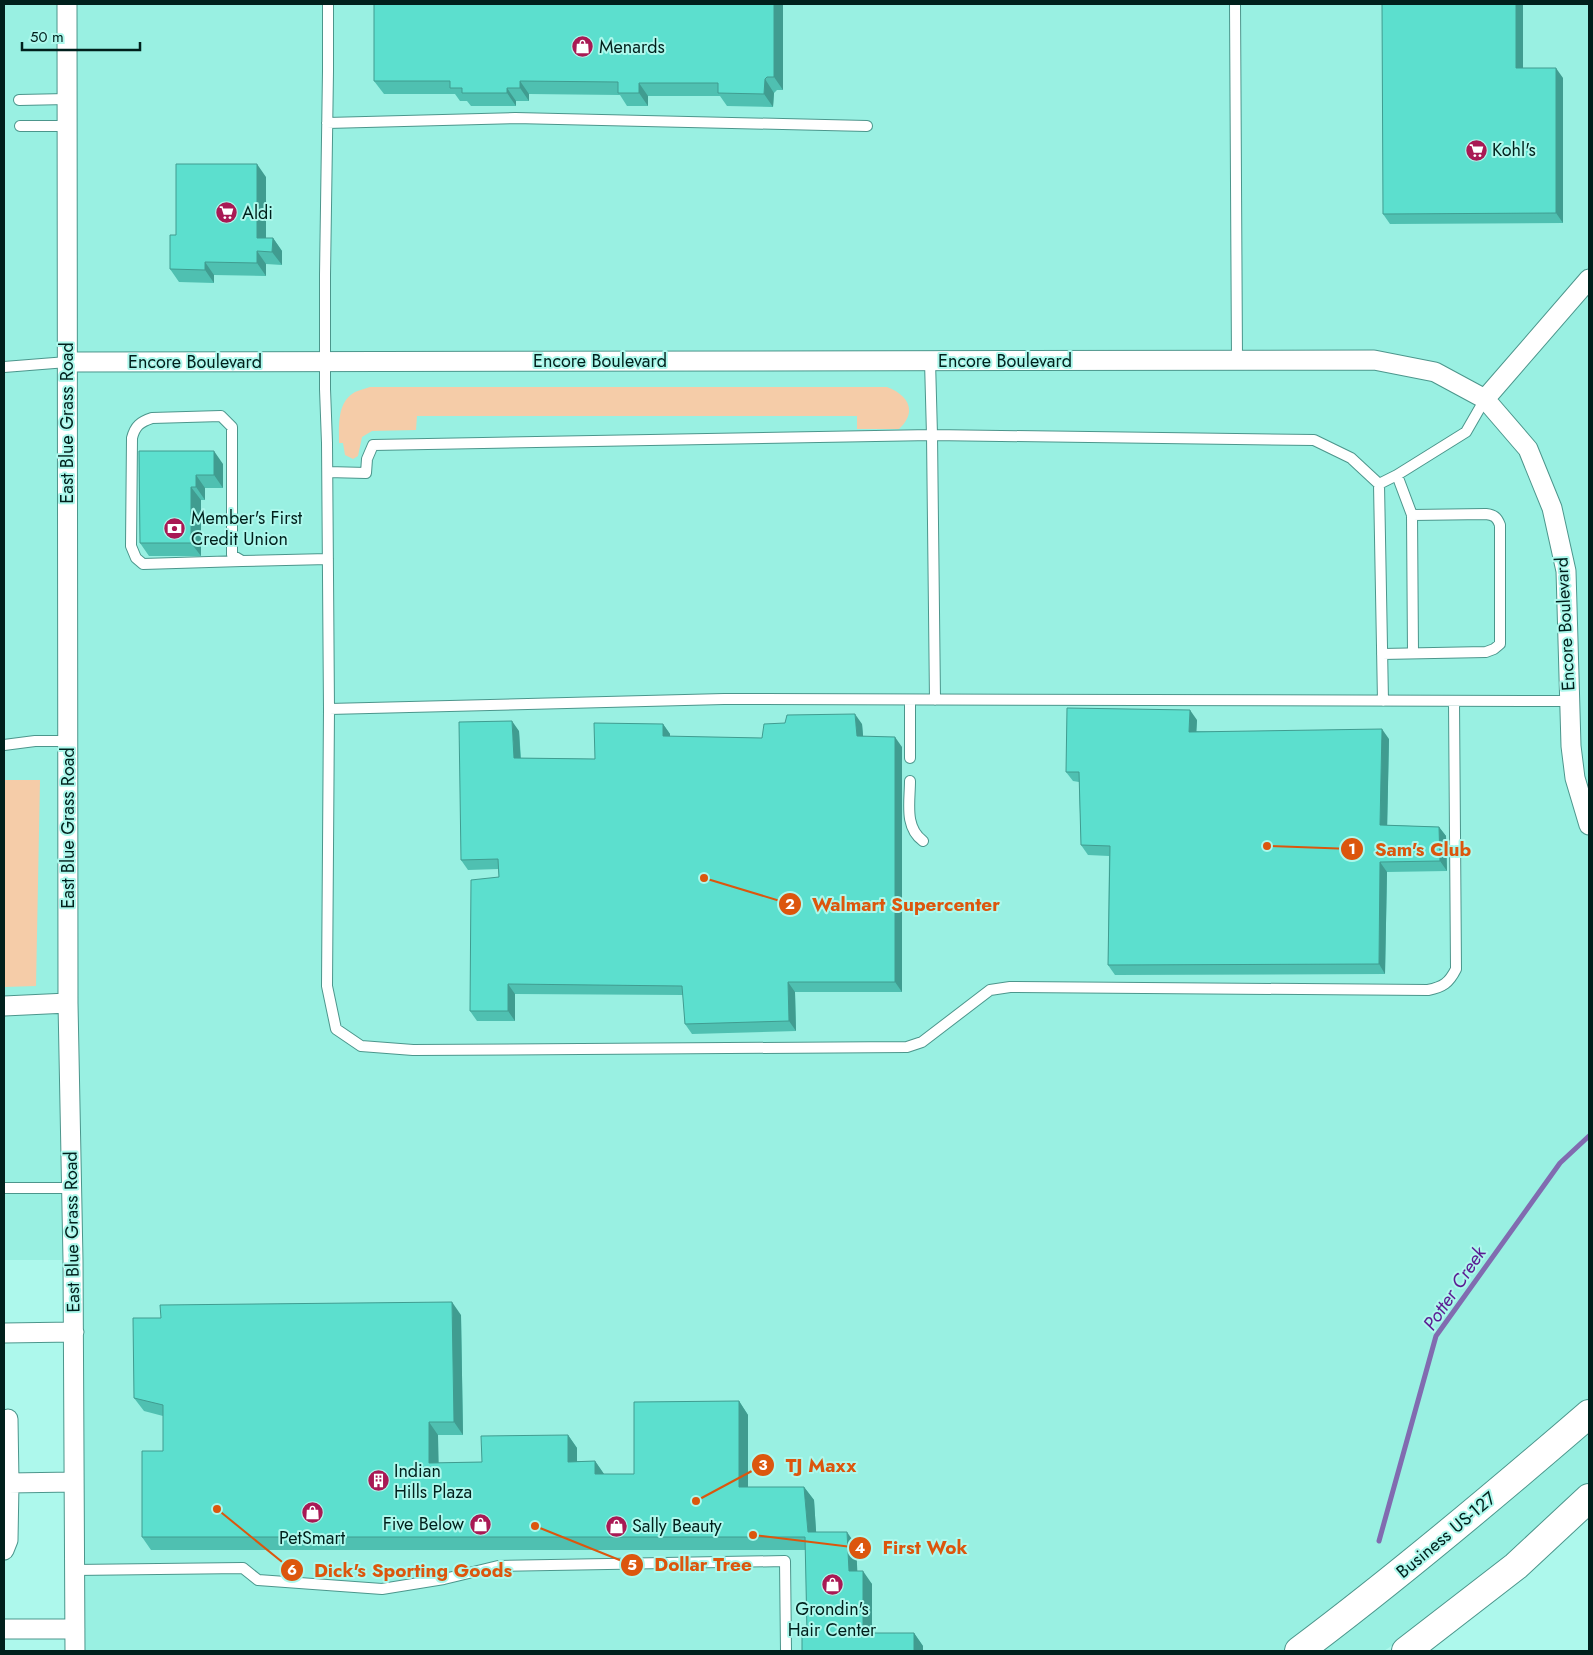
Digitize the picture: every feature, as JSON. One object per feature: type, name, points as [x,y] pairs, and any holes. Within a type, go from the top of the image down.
[{"type":"main road","name":"Business US-127","points":[[1299,1651],[1373,1595],[1448,1534],[1589,1414]]},
{"type":"main road","points":[[1406,1651],[1516,1566],[1589,1498]]},
{"type":"street","name":"East Blue Grass Road","points":[[66,4],[68,1004],[74,1332],[75,1651]]},
{"type":"street","points":[[1486,399],[1589,279]]},
{"type":"street","name":"Encore Boulevard","points":[[67,362],[1374,360],[1435,372],[1486,399],[1528,450],[1552,508],[1566,571],[1571,746],[1575,778],[1589,825]]},
{"type":"street","points":[[4,1006],[68,1004]]},
{"type":"street","points":[[4,1333],[74,1332]]},
{"type":"street","points":[[4,1550],[8,1540],[8,1419]]},
{"type":"street","points":[[9,1483],[74,1482]]},
{"type":"street","points":[[4,1629],[75,1629]]},
{"type":"lane","points":[[328,4],[325,276],[329,709],[327,986],[336,1029],[361,1046],[413,1050],[906,1047],[922,1042],[990,990],[1010,987],[1418,990],[1441,988],[1451,980],[1456,969],[1454,701]]},
{"type":"lane","points":[[1235,4],[1237,360]]},
{"type":"lane","points":[[19,100],[67,99]]},
{"type":"lane","points":[[327,123],[515,118],[867,126]]},
{"type":"lane","points":[[20,126],[67,126]]},
{"type":"lane","points":[[930,361],[935,700]]},
{"type":"lane","points":[[4,366],[67,362]]},
{"type":"lane","points":[[1379,484],[1397,475],[1466,432],[1486,399]]},
{"type":"lane","points":[[242,561],[232,554],[232,427],[221,416],[152,418],[142,422],[134,429],[132,446],[131,546],[136,558],[143,564],[242,561],[328,558]]},
{"type":"lane","points":[[328,472],[366,473],[367,459],[373,446],[932,435],[1314,440],[1351,458],[1379,484],[1383,701]]},
{"type":"lane","points":[[1397,475],[1412,515],[1412,653]]},
{"type":"lane","points":[[1382,654],[1486,652],[1500,644],[1500,525],[1498,519],[1493,515],[1486,514],[1412,515]]},
{"type":"lane","points":[[329,709],[724,699],[1570,701]]},
{"type":"lane","points":[[910,700],[910,758]]},
{"type":"lane","points":[[4,745],[35,741],[68,741]]},
{"type":"lane","points":[[910,781],[910,822],[912,831],[923,841]]},
{"type":"lane","points":[[4,1188],[72,1188]]},
{"type":"lane","points":[[74,1570],[243,1568],[258,1580],[382,1589],[444,1579],[498,1566],[785,1561],[786,1651]]},
{"type":"shaded area","points":[[4,4],[1589,4],[1589,1511],[1384,1651],[75,1651],[73,1260],[4,1260]]},
{"type":"shaded area","points":[[370,387],[887,387],[905,399],[909,410],[905,422],[899,429],[857,429],[857,416],[417,416],[416,430],[372,431],[362,437],[358,456],[353,459],[345,455],[343,443],[339,443],[340,414],[349,396]]},
{"type":"shaded area","points":[[4,780],[40,780],[36,986],[4,987]]},
{"type":"building","name":"Menards","points":[[374,4],[774,4],[774,77],[767,77],[765,79],[764,94],[718,93],[718,83],[639,83],[639,93],[618,93],[618,82],[520,81],[520,88],[507,88],[507,93],[462,93],[462,88],[450,88],[450,81],[374,81]]},
{"type":"building","name":"Kohl's","points":[[1382,4],[1516,4],[1516,68],[1556,68],[1556,213],[1383,214]]},
{"type":"building","name":"Aldi","points":[[176,164],[257,164],[257,238],[273,238],[272,252],[257,251],[257,263],[205,262],[205,270],[170,269],[170,235],[176,235]]},
{"type":"building","name":"Member's First Credit Union","points":[[139,451],[214,451],[214,475],[196,475],[196,487],[191,487],[191,543],[140,543]]},
{"type":"building","points":[[1067,708],[1190,710],[1189,732],[1382,729],[1380,825],[1439,827],[1440,861],[1380,862],[1379,964],[1108,965],[1110,846],[1081,845],[1079,772],[1066,772]]},
{"type":"building","points":[[855,714],[857,736],[895,737],[895,982],[788,982],[789,1021],[685,1024],[682,986],[508,984],[508,1011],[470,1011],[471,880],[499,877],[498,859],[461,860],[459,722],[512,721],[514,758],[595,759],[594,723],[663,724],[663,736],[762,738],[764,724],[785,723],[787,715]]},
{"type":"building","name":"Indian Hills Plaza","points":[[452,1302],[454,1422],[429,1422],[429,1463],[482,1462],[481,1436],[568,1435],[568,1462],[595,1461],[595,1474],[634,1474],[634,1402],[739,1401],[739,1487],[804,1487],[808,1532],[847,1532],[849,1571],[863,1571],[863,1633],[914,1633],[914,1651],[802,1651],[802,1632],[807,1632],[805,1537],[142,1537],[142,1451],[163,1451],[163,1405],[134,1398],[133,1318],[161,1318],[160,1305]]},
{"type":"waterway","name":"Potter Creek","points":[[1379,1541],[1436,1336],[1560,1163],[1589,1136]]},
{"type":"place","name":"Menards","points":[[583,47]]},
{"type":"place","name":"Kohl's","points":[[1476,150]]},
{"type":"place","name":"Aldi","points":[[226,213]]},
{"type":"place","name":"Member's First Credit Union","points":[[175,528]]},
{"type":"place","name":"Sam's Club","points":[[1267,846]]},
{"type":"place","name":"Walmart Supercenter","points":[[704,878]]},
{"type":"place","name":"Indian Hills Plaza","points":[[378,1481]]},
{"type":"place","name":"TJ Maxx","points":[[696,1501]]},
{"type":"place","name":"Dick's Sporting Goods","points":[[217,1509]]},
{"type":"place","name":"PetSmart","points":[[312,1513]]},
{"type":"place","name":"Five Below","points":[[480,1524]]},
{"type":"place","name":"Dollar Tree","points":[[535,1526]]},
{"type":"place","name":"Sally Beauty","points":[[616,1526]]},
{"type":"place","name":"First Wok","points":[[753,1535]]},
{"type":"place","name":"Grondin's Hair Center","points":[[832,1584]]}]
